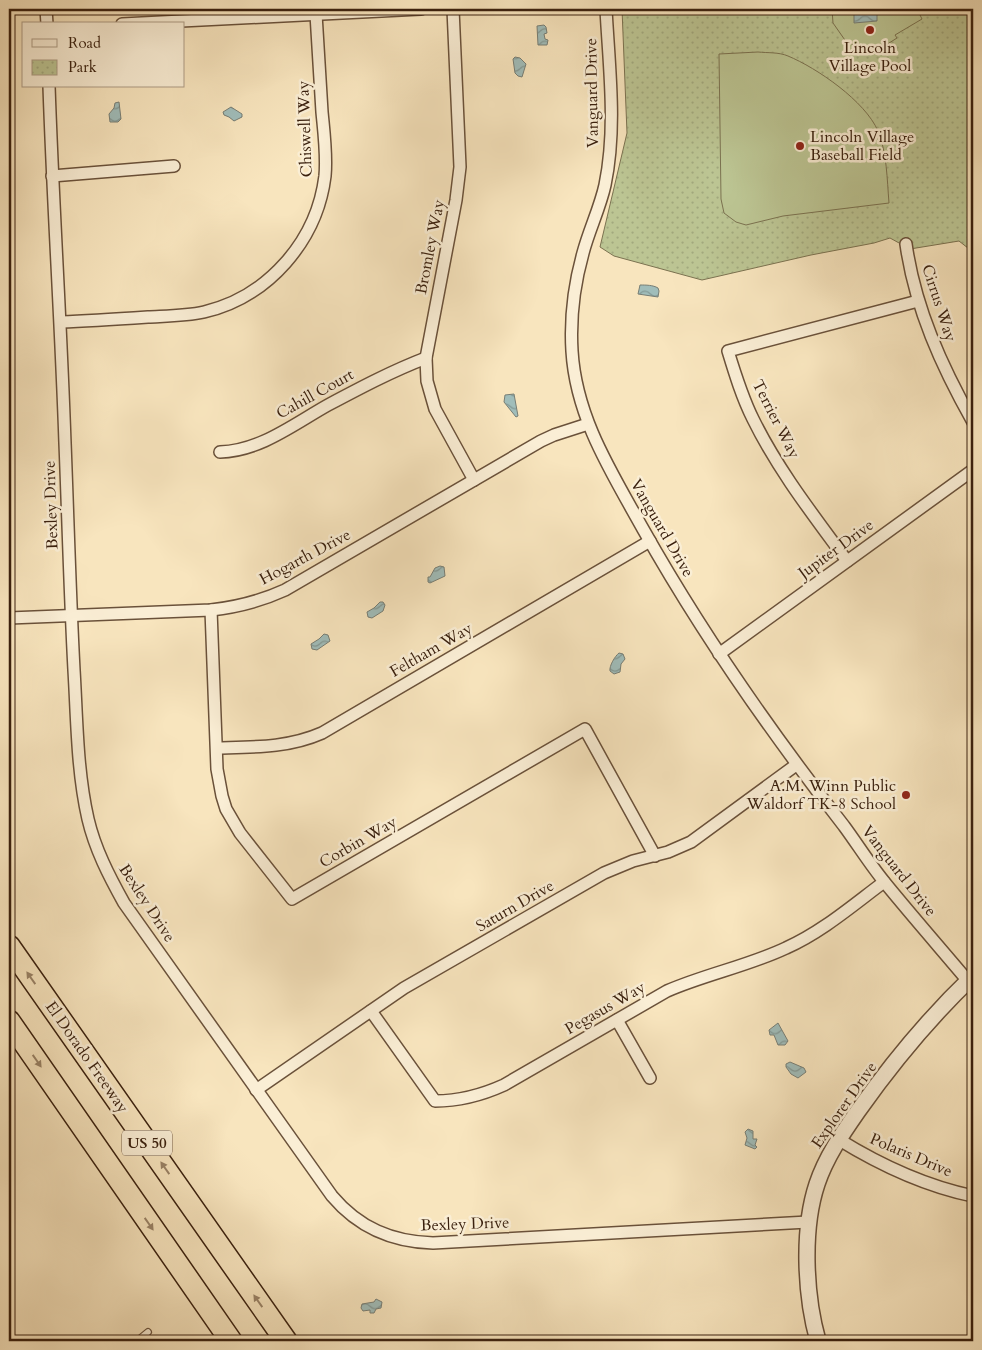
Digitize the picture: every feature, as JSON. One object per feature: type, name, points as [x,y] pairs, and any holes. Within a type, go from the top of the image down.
[{"type":"highway","name":"El Dorado Freeway","points":[[9,946],[286,1341]]},
{"type":"highway","name":"US 50","points":[[9,1021],[231,1341]]},
{"type":"street","points":[[46,9],[47,22]]},
{"type":"street","points":[[161,22],[421,9]]},
{"type":"street","name":"Bromley Way","points":[[453,9],[460,167],[456,200],[426,358],[427,381],[435,409],[474,480]]},
{"type":"street","name":"Vanguard Drive","points":[[606,9],[612,118],[609,158],[601,199],[579,268],[571,324],[577,388],[588,424],[601,455],[686,604],[719,654],[796,765],[847,830],[884,882],[971,979]]},
{"type":"street","name":"Chiswell Way","points":[[60,322],[179,315],[206,311],[232,303],[255,290],[286,263],[302,241],[315,217],[324,178],[325,148],[316,14]]},
{"type":"street","name":"Bexley Drive","points":[[49,88],[71,616],[82,792],[88,821],[97,849],[109,877],[124,902],[256,1090],[342,1207],[364,1226],[405,1241],[433,1243],[808,1222]]},
{"type":"street","points":[[52,176],[174,166]]},
{"type":"street","name":"Cirrus Way","points":[[906,244],[918,301],[938,354],[973,422]]},
{"type":"street","name":"Terrier Way","points":[[847,561],[805,504],[770,449],[746,404],[728,350],[918,301]]},
{"type":"street","name":"Cahill Court","points":[[220,452],[257,445],[377,378],[426,358]]},
{"type":"street","name":"Hogarth Drive","points":[[9,618],[212,610],[256,602],[285,590],[541,441],[588,424]]},
{"type":"street","name":"Jupiter Drive","points":[[719,654],[973,470]]},
{"type":"street","name":"Feltham Way","points":[[216,748],[286,744],[311,738],[322,733],[650,541]]},
{"type":"street","name":"Corbin Way","points":[[212,610],[218,782],[226,809],[240,833],[292,899],[585,729],[655,856]]},
{"type":"street","name":"Saturn Drive","points":[[256,1090],[404,988],[604,873],[633,861],[668,852],[691,842],[796,765]]},
{"type":"street","name":"Pegasus Way","points":[[371,1011],[435,1101],[464,1099],[491,1091],[667,991],[691,980],[758,960],[794,945],[827,925],[884,882]]},
{"type":"street","name":"Explorer Drive","points":[[818,1341],[810,1300],[807,1252],[808,1222],[817,1183],[827,1158],[838,1139],[899,1057],[971,979]]},
{"type":"street","points":[[617,1020],[650,1078]]},
{"type":"street","name":"Polaris Drive","points":[[838,1139],[897,1171],[939,1187],[973,1196]]},
{"type":"lane","points":[[137,1341],[148,1332]]},
{"type":"green space","points":[[622,9],[973,9],[973,252],[959,241],[910,249],[890,238],[702,280],[614,256],[600,247],[627,133]]},
{"type":"green space","name":"Lincoln Village Pool","points":[[832,9],[917,9],[922,19],[895,35],[897,38],[878,50],[847,43],[833,23]]},
{"type":"green space","name":"Lincoln Village Baseball Field","points":[[758,52],[781,54],[800,61],[826,77],[863,108],[872,120],[881,139],[886,166],[889,203],[783,216],[746,225],[736,222],[724,213],[721,199],[719,54]]},
{"type":"water","points":[[854,9],[877,9],[877,21],[854,23]]},
{"type":"water","points":[[544,25],[547,33],[544,34],[545,39],[548,40],[547,45],[538,45],[537,26]]},
{"type":"water","points":[[515,57],[520,58],[526,64],[522,77],[515,73],[513,59]]},
{"type":"water","points":[[119,102],[121,119],[118,122],[110,122],[109,114],[114,108],[115,103]]},
{"type":"water","points":[[231,107],[242,114],[242,117],[234,121],[224,115],[223,112]]},
{"type":"water","points":[[640,285],[658,288],[658,297],[638,294]]},
{"type":"water","points":[[514,394],[518,416],[516,417],[504,402],[505,395]]},
{"type":"water","points":[[444,567],[445,576],[430,583],[428,582],[428,577],[430,577],[435,568]]},
{"type":"water","points":[[380,602],[383,602],[385,605],[383,611],[372,618],[368,617],[367,612]]},
{"type":"water","points":[[324,634],[328,635],[330,641],[317,650],[312,649],[311,644]]},
{"type":"water","points":[[619,653],[623,654],[625,659],[621,664],[620,672],[614,674],[610,671],[610,666]]},
{"type":"water","points":[[778,1023],[788,1041],[785,1045],[778,1045],[774,1035],[770,1035],[769,1030]]},
{"type":"water","points":[[790,1062],[804,1068],[806,1072],[798,1078],[791,1074],[786,1067],[786,1064]]},
{"type":"water","points":[[748,1129],[753,1131],[753,1139],[757,1139],[755,1145],[757,1147],[755,1149],[745,1145],[747,1138],[745,1132]]},
{"type":"water","points":[[376,1299],[382,1302],[381,1308],[376,1309],[374,1313],[370,1313],[370,1310],[363,1311],[361,1308],[362,1304],[374,1302]]},
{"type":"place","name":"Lincoln Village Pool","points":[[870,30]]},
{"type":"place","name":"Lincoln Village Baseball Field","points":[[800,146]]},
{"type":"place","name":"A.M. Winn Public Waldorf TK-8 School","points":[[906,795]]}]
